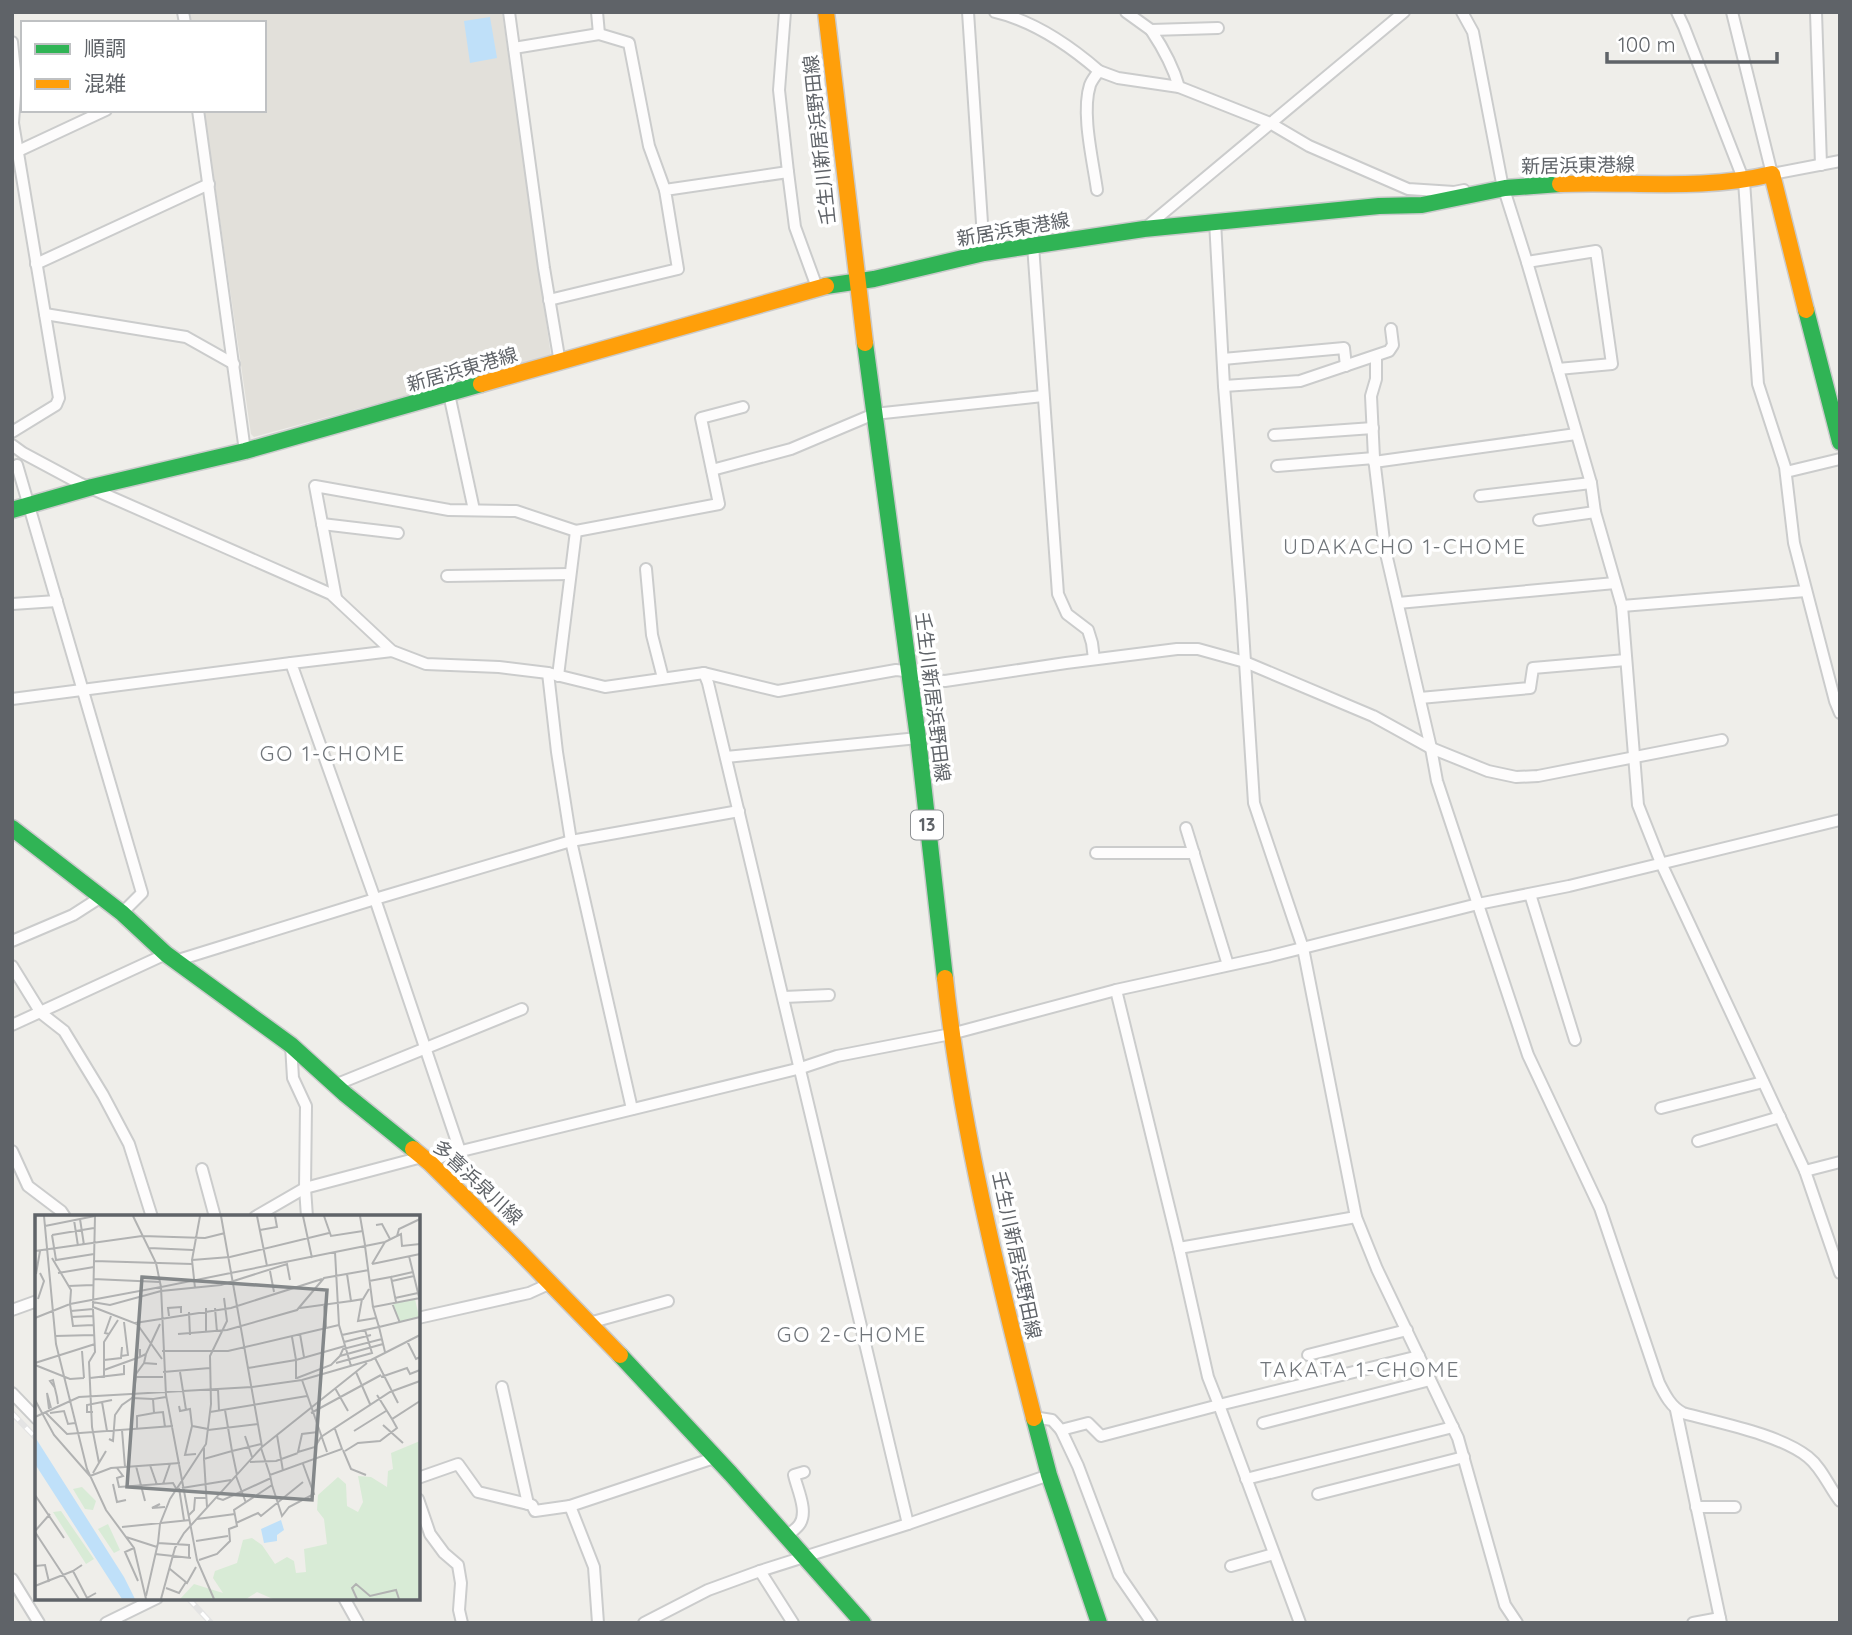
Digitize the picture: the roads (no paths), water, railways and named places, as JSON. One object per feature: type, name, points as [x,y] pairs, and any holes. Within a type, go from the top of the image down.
[{"type":"main road","name":"壬生川新居浜野田線","points":[[826,12],[856,281],[918,738],[951,1034],[1007,1316],[1049,1475],[1099,1623]]},
{"type":"main road","name":"新居浜東港線","points":[[12,510],[92,487],[245,451],[834,284],[874,279],[984,253],[1215,220],[1379,206],[1422,205],[1504,185],[1714,184],[1744,181],[1772,174]]},
{"type":"main road","points":[[1772,174],[1840,442]]},
{"type":"main road","name":"多喜浜泉川線","points":[[12,828],[122,913],[170,957],[291,1045],[426,1160],[589,1323],[863,1623]]},
{"type":"street","points":[[509,12],[560,363]]},
{"type":"street","points":[[597,12],[599,34]]},
{"type":"street","points":[[785,12],[779,90],[788,172],[795,227],[818,290]]},
{"type":"street","points":[[968,12],[984,253]]},
{"type":"street","points":[[998,12],[1029,23],[1098,71],[1118,78],[1179,87],[1270,123],[1309,146],[1408,189],[1454,192],[1504,185]]},
{"type":"street","points":[[1126,12],[1151,30],[1175,71],[1179,87]]},
{"type":"street","points":[[1144,229],[1404,12]]},
{"type":"street","points":[[1462,12],[1473,32],[1504,185],[1591,483],[1595,512],[1622,606],[1638,804],[1661,863],[1805,1171],[1840,1273]]},
{"type":"street","points":[[1677,12],[1744,181],[1758,384],[1786,472],[1794,543],[1840,713]]},
{"type":"street","points":[[1732,12],[1772,174],[1840,161]]},
{"type":"street","points":[[1816,12],[1821,165]]},
{"type":"street","points":[[1151,30],[1218,28]]},
{"type":"street","points":[[514,48],[599,34],[629,43],[649,146],[665,190],[678,269],[550,300]]},
{"type":"street","points":[[12,42],[16,81],[13,96],[15,153],[59,398],[56,405],[12,432]]},
{"type":"street","points":[[1097,190],[1087,109],[1090,85],[1098,71]]},
{"type":"street","points":[[15,153],[102,112]]},
{"type":"street","points":[[198,112],[245,451]]},
{"type":"street","points":[[665,190],[788,172]]},
{"type":"street","points":[[36,264],[209,184]]},
{"type":"street","points":[[1215,220],[1254,803],[1303,948],[1356,1217],[1377,1269],[1453,1427],[1464,1457],[1505,1605],[1517,1623]]},
{"type":"street","points":[[1032,245],[1058,594],[1067,614],[1088,630],[1094,659]]},
{"type":"street","points":[[1527,262],[1596,251],[1612,364],[1558,369]]},
{"type":"street","points":[[45,314],[186,337],[234,364]]},
{"type":"street","points":[[1224,386],[1300,381],[1376,356],[1389,351],[1393,345],[1391,329]]},
{"type":"street","points":[[1223,359],[1344,348],[1346,366]]},
{"type":"street","points":[[1376,356],[1376,379],[1371,396],[1374,460],[1385,549],[1437,781],[1528,1055],[1600,1208],[1659,1383],[1666,1397],[1683,1413],[1776,1439],[1793,1447],[1815,1464],[1840,1501]]},
{"type":"street","points":[[449,394],[474,510]]},
{"type":"street","points":[[712,470],[791,449],[874,414],[1043,396]]},
{"type":"street","points":[[336,598],[315,486],[449,510],[516,511],[576,531],[719,504],[701,418],[743,407]]},
{"type":"street","points":[[1274,435],[1373,428]]},
{"type":"street","points":[[1277,466],[1374,460],[1576,434]]},
{"type":"street","points":[[12,445],[79,483],[331,594],[393,651],[426,664],[499,667],[553,674],[605,687],[704,673],[778,691],[895,670],[909,671],[934,681],[944,681],[1094,659],[1198,649],[1245,662],[1373,716],[1431,748],[1488,771],[1516,777],[1538,776],[1722,740]]},
{"type":"street","points":[[23,453],[15,466],[30,506],[142,893],[122,913]]},
{"type":"street","points":[[1786,472],[1840,459]]},
{"type":"street","points":[[1480,496],[1591,483]]},
{"type":"street","points":[[1539,520],[1595,512]]},
{"type":"street","points":[[322,524],[398,533]]},
{"type":"street","points":[[576,531],[553,674],[557,752],[571,841],[632,1109]]},
{"type":"street","points":[[646,569],[652,635],[663,678]]},
{"type":"street","points":[[447,576],[570,574]]},
{"type":"street","points":[[1398,603],[1615,583]]},
{"type":"street","points":[[1622,606],[1806,591]]},
{"type":"street","points":[[12,604],[57,601]]},
{"type":"street","points":[[12,699],[393,651]]},
{"type":"street","points":[[1420,698],[1530,688],[1533,668],[1626,660]]},
{"type":"street","points":[[291,663],[460,1151]]},
{"type":"street","points":[[704,673],[908,1524]]},
{"type":"street","points":[[726,757],[918,738]]},
{"type":"street","points":[[12,1025],[170,957],[375,900],[571,841],[739,811]]},
{"type":"street","points":[[258,1215],[305,1188],[801,1069],[837,1056],[951,1034],[1115,990],[1303,948],[1478,904],[1569,886],[1840,820]]},
{"type":"street","points":[[1186,828],[1228,965]]},
{"type":"street","points":[[1096,853],[1194,853]]},
{"type":"street","points":[[1530,894],[1575,1040]]},
{"type":"street","points":[[12,941],[73,915],[101,897]]},
{"type":"street","points":[[12,966],[41,1013],[64,1031],[103,1094],[129,1144],[151,1215]]},
{"type":"street","points":[[1115,990],[1208,1377],[1300,1623]]},
{"type":"street","points":[[784,998],[829,995]]},
{"type":"street","points":[[335,1084],[522,1009]]},
{"type":"street","points":[[291,1045],[293,1078],[306,1106],[307,1215]]},
{"type":"street","points":[[1661,1108],[1763,1082]]},
{"type":"street","points":[[1698,1141],[1780,1117]]},
{"type":"street","points":[[12,1151],[28,1186],[64,1215]]},
{"type":"street","points":[[1805,1171],[1840,1162]]},
{"type":"street","points":[[202,1169],[214,1215]]},
{"type":"street","points":[[1179,1248],[1356,1217]]},
{"type":"street","points":[[420,1318],[529,1293],[551,1283]]},
{"type":"street","points":[[589,1323],[668,1301]]},
{"type":"street","points":[[12,1310],[35,1302]]},
{"type":"street","points":[[1308,1355],[1407,1330]]},
{"type":"street","points":[[1061,1430],[1088,1423],[1101,1436],[1419,1356]]},
{"type":"street","points":[[1263,1423],[1430,1380]]},
{"type":"street","points":[[502,1387],[528,1504]]},
{"type":"street","points":[[12,1394],[35,1417]]},
{"type":"street","points":[[1676,1409],[1721,1620],[1693,1623]]},
{"type":"street","points":[[1033,1417],[1052,1420],[1061,1430],[1078,1466],[1119,1574],[1152,1623]]},
{"type":"street","points":[[1246,1479],[1453,1427]]},
{"type":"street","points":[[1318,1494],[1464,1457]]},
{"type":"street","points":[[420,1477],[458,1464],[478,1493],[532,1505],[535,1511],[570,1506],[714,1458]]},
{"type":"street","points":[[786,1537],[802,1518],[794,1475],[804,1472]]},
{"type":"street","points":[[644,1623],[708,1590],[1049,1475]]},
{"type":"street","points":[[420,1505],[430,1534],[444,1553],[458,1565],[462,1623]]},
{"type":"street","points":[[570,1506],[594,1567],[598,1623]]},
{"type":"street","points":[[1696,1507],[1735,1507]]},
{"type":"street","points":[[1231,1566],[1274,1554]]},
{"type":"street","points":[[760,1571],[793,1623]]},
{"type":"street","points":[[12,1578],[39,1623]]},
{"type":"street","points":[[106,1623],[153,1600]]},
{"type":"street","points":[[345,1600],[358,1623]]},
{"type":"water","points":[[490,17],[497,58],[470,63],[464,21]]},
{"type":"railway","points":[[12,1413],[35,1437]]},
{"type":"railway","points":[[190,1600],[211,1623]]},
{"type":"district","name":"UDAKACHO 1-CHOME","points":[[1405,547]]},
{"type":"district","name":"GO 1-CHOME","points":[[333,754]]},
{"type":"district","name":"GO 2-CHOME","points":[[852,1335]]},
{"type":"district","name":"TAKATA 1-CHOME","points":[[1360,1370]]}]
